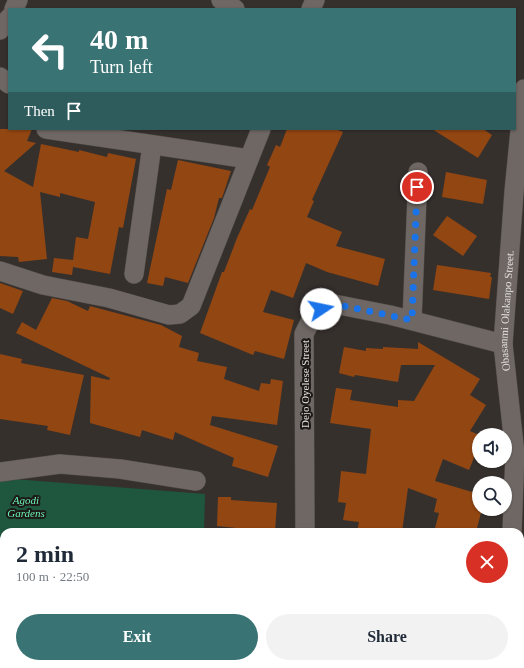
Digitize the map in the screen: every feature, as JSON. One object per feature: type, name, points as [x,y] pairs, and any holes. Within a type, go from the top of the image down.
[{"type":"street","points":[[221,0],[233,8]]},
{"type":"street","points":[[0,30],[8,19]]},
{"type":"street","points":[[0,77],[8,83]]},
{"type":"street","name":"Obasanmi Olakanpo Street.","points":[[512,528],[519,455],[503,344],[519,193],[524,89]]},
{"type":"street","points":[[53,130],[249,159]]},
{"type":"street","points":[[0,270],[43,285],[109,298],[169,315],[180,314],[191,306],[261,130]]},
{"type":"street","points":[[134,274],[152,145]]},
{"type":"street","points":[[412,320],[418,172]]},
{"type":"street","name":"Dejo Oyelese Street","points":[[305,528],[304,334],[312,318],[321,309],[334,304],[412,320],[503,344]]},
{"type":"street","points":[[0,472],[60,464],[120,468],[196,481]]},
{"type":"green space","name":"Agodi Gardens","points":[[0,478],[205,494],[204,528],[0,528]]},
{"type":"building","points":[[0,129],[32,130],[27,141],[36,143],[4,171],[33,187],[41,144],[79,152],[79,150],[107,157],[108,153],[136,159],[123,228],[119,227],[110,274],[73,267],[72,275],[52,272],[54,258],[73,260],[76,237],[88,239],[95,202],[60,193],[60,197],[40,192],[47,259],[19,262],[18,257],[0,256]]},
{"type":"building","points":[[287,130],[338,130],[343,132],[312,200],[314,201],[307,217],[342,232],[336,246],[385,259],[378,286],[327,272],[306,263],[293,298],[271,290],[263,312],[294,320],[284,359],[255,351],[253,355],[200,333],[222,272],[224,272],[237,238],[250,209],[252,210],[270,167],[267,165],[276,145],[280,147]]},
{"type":"building","points":[[434,130],[484,130],[492,135],[478,158]]},
{"type":"building","points":[[178,160],[231,171],[222,198],[219,198],[214,218],[188,283],[165,277],[163,286],[147,283],[167,189],[171,190]]},
{"type":"building","points":[[446,172],[487,180],[483,204],[442,197]]},
{"type":"building","points":[[447,216],[477,236],[463,256],[433,235]]},
{"type":"building","points":[[437,265],[491,273],[490,277],[492,277],[489,299],[433,290]]},
{"type":"building","points":[[0,283],[23,291],[13,314],[0,308]]},
{"type":"building","points":[[52,298],[67,301],[88,311],[90,306],[161,325],[182,336],[179,347],[199,353],[197,361],[227,367],[224,379],[259,391],[261,383],[270,384],[271,379],[283,381],[277,425],[212,416],[210,425],[278,446],[268,477],[232,466],[234,458],[175,432],[173,440],[142,430],[140,437],[90,423],[91,376],[109,380],[110,378],[16,333],[22,322],[36,330]]},
{"type":"building","points":[[418,342],[480,379],[470,395],[486,405],[470,431],[472,432],[472,462],[469,470],[443,459],[435,481],[472,492],[472,516],[480,516],[477,528],[435,528],[439,513],[434,512],[437,499],[408,488],[403,528],[358,528],[359,522],[343,520],[346,503],[338,502],[341,471],[366,474],[371,429],[330,423],[336,388],[352,390],[350,400],[398,407],[398,400],[414,401],[435,365],[401,365],[398,382],[355,375],[354,377],[339,373],[344,347],[366,351],[366,348],[383,349],[383,347],[418,349]]},
{"type":"building","points":[[0,354],[22,359],[21,363],[84,375],[70,435],[47,430],[48,426],[0,419]]},
{"type":"building","points":[[218,497],[231,497],[231,500],[277,503],[275,528],[236,528],[217,526]]},
{"type":"route","points":[[321,309],[334,304],[412,320],[417,187]]}]
